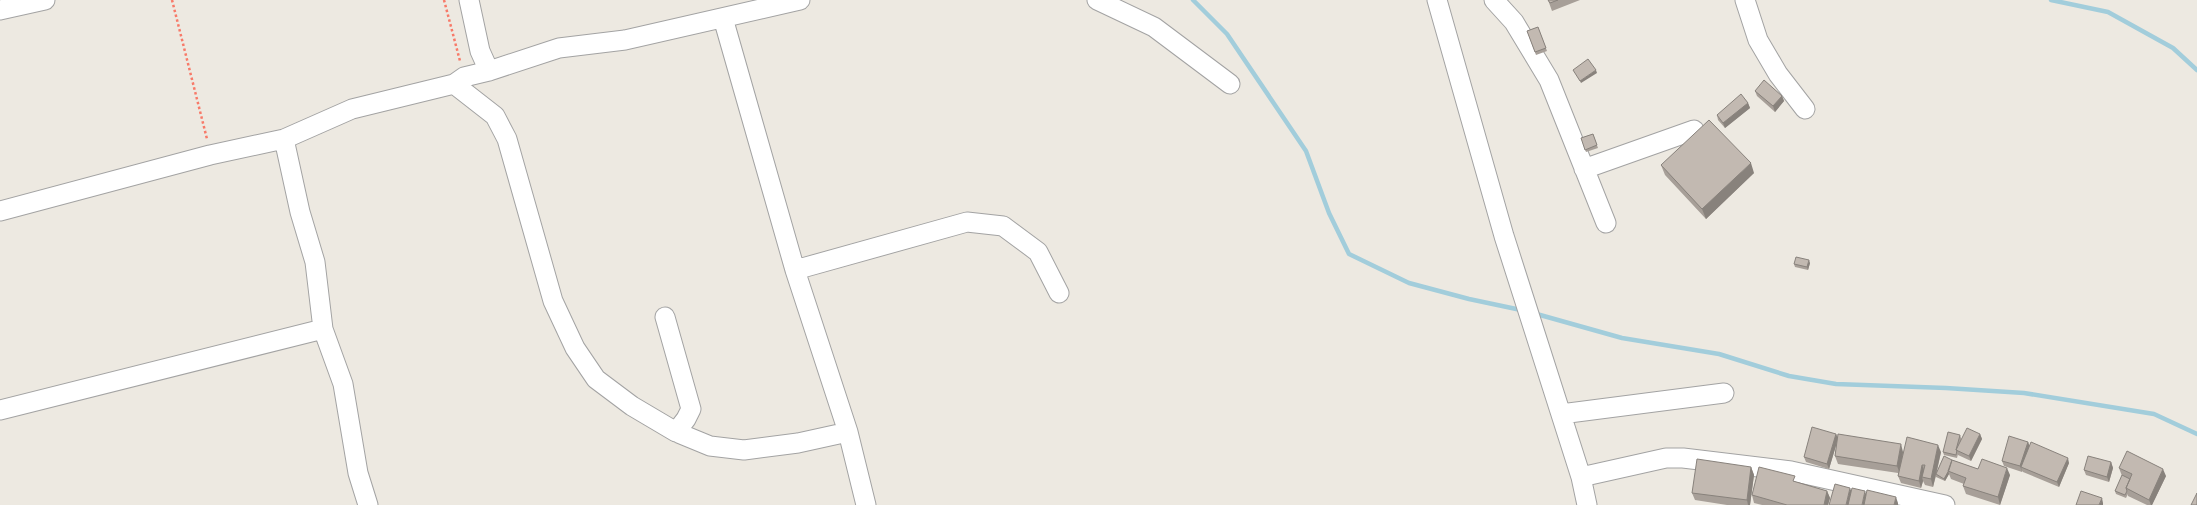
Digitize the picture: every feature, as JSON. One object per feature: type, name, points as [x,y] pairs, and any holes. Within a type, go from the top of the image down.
[{"type":"street","points":[[0,10],[45,0]]},
{"type":"street","points":[[469,0],[480,51],[489,71]]},
{"type":"street","points":[[0,211],[210,155],[284,139],[352,109],[459,80],[559,48],[625,40],[800,0]]},
{"type":"street","points":[[1097,0],[1154,27],[1230,84]]},
{"type":"street","points":[[1437,0],[1504,236],[1581,477],[1587,505]]},
{"type":"street","points":[[1494,0],[1514,22],[1549,80],[1606,223]]},
{"type":"street","points":[[1745,0],[1758,40],[1778,74],[1805,109]]},
{"type":"street","points":[[723,18],[795,270],[848,432],[866,505]]},
{"type":"street","points":[[459,80],[494,116],[507,139],[552,301],[575,348],[596,378],[632,406],[676,432],[710,446],[744,450],[798,443],[848,432]]},
{"type":"street","points":[[1584,169],[1694,130]]},
{"type":"street","points":[[284,139],[300,212],[315,262],[323,329],[343,384],[358,473],[368,505]]},
{"type":"street","points":[[795,270],[967,222],[1002,226],[1038,252],[1059,293]]},
{"type":"street","points":[[665,317],[691,409],[676,432]]},
{"type":"street","points":[[0,410],[323,329]]},
{"type":"street","points":[[1561,414],[1724,393]]},
{"type":"street","points":[[1581,477],[1666,458],[1683,458],[1791,471],[1945,505]]},
{"type":"street","points":[[355,505],[358,473]]},
{"type":"path","points":[[172,0],[210,155]]},
{"type":"path","points":[[444,0],[459,80]]},
{"type":"building","points":[[1538,27],[1546,48],[1535,52],[1527,31]]},
{"type":"building","points":[[1588,59],[1596,70],[1580,81],[1573,70]]},
{"type":"building","points":[[1764,80],[1782,96],[1773,106],[1755,91]]},
{"type":"building","points":[[1741,94],[1748,103],[1723,123],[1717,115]]},
{"type":"building","points":[[1709,120],[1751,163],[1702,209],[1661,165]]},
{"type":"building","points":[[1593,134],[1597,145],[1585,150],[1581,138]]},
{"type":"building","points":[[1796,257],[1809,260],[1807,267],[1794,264]]},
{"type":"building","points":[[1812,427],[1836,434],[1827,464],[1804,457]]},
{"type":"building","points":[[1967,428],[1980,434],[1969,456],[1956,450]]},
{"type":"building","points":[[1948,432],[1960,435],[1956,455],[1943,452]]},
{"type":"building","points":[[1838,434],[1901,444],[1897,466],[1835,456]]},
{"type":"building","points":[[2009,436],[2028,442],[2020,466],[2002,461]]},
{"type":"building","points":[[1907,437],[1938,445],[1931,479],[1922,477],[1925,465],[1922,465],[1919,481],[1898,476]]},
{"type":"building","points":[[2031,442],[2068,458],[2057,482],[2021,467]]},
{"type":"building","points":[[2127,451],[2163,469],[2149,500],[2126,488],[2132,474],[2119,468]]},
{"type":"building","points":[[1944,456],[1952,460],[1944,479],[1936,474]]},
{"type":"building","points":[[2088,456],[2111,462],[2107,477],[2084,470]]},
{"type":"building","points":[[1697,459],[1751,467],[1747,500],[1692,493]]},
{"type":"building","points":[[1982,459],[2007,468],[1998,497],[1963,486],[1966,478],[1948,471],[1952,460],[1978,469]]},
{"type":"building","points":[[1759,467],[1795,476],[1793,481],[1827,491],[1824,505],[1787,505],[1752,495]]},
{"type":"building","points":[[2122,475],[2130,479],[2125,495],[2115,491]]},
{"type":"building","points":[[1835,484],[1850,488],[1846,505],[1829,505]]},
{"type":"building","points":[[1852,488],[1865,491],[1862,505],[1848,505]]},
{"type":"building","points":[[1867,490],[1896,497],[1894,505],[1864,505]]},
{"type":"building","points":[[2081,491],[2102,498],[2099,505],[2076,505]]},
{"type":"building","points":[[2197,493],[2197,505],[2191,505]]},
{"type":"waterway","points":[[1193,0],[1227,34],[1306,151],[1329,213],[1349,254],[1409,283],[1521,310]]},
{"type":"waterway","points":[[2051,0],[2108,12],[2173,48],[2197,70]]},
{"type":"waterway","points":[[1533,313],[1622,338],[1719,354],[1789,376],[1836,384],[2024,393],[2154,414],[2197,434]]}]
